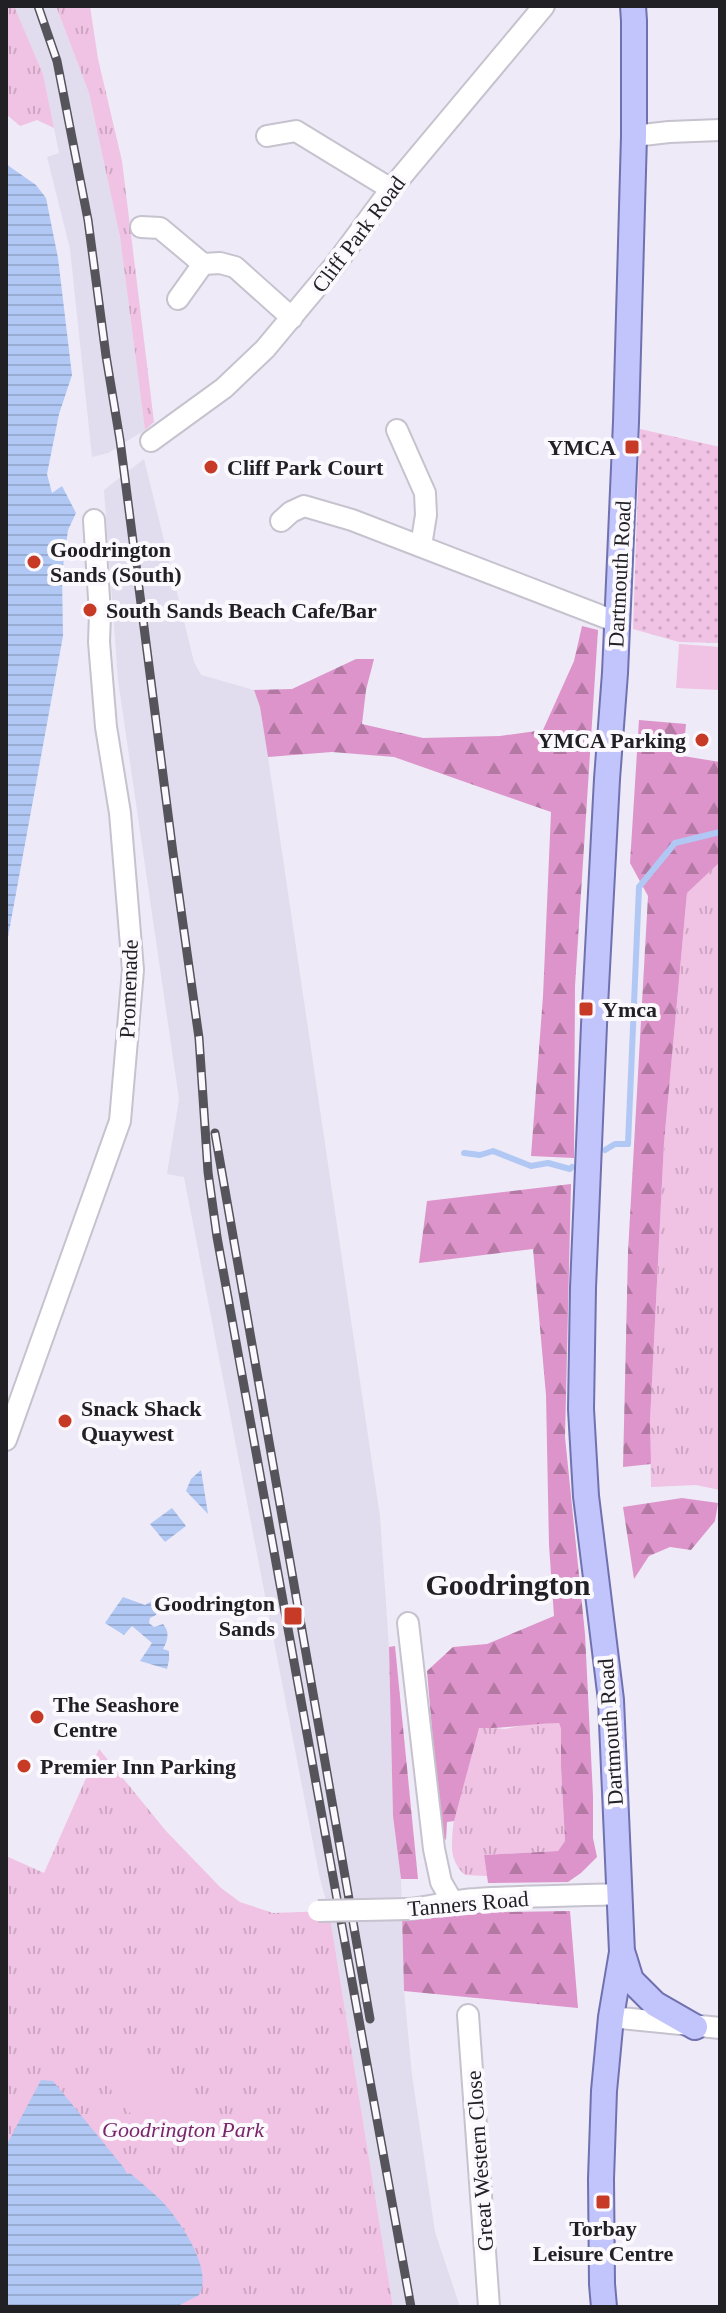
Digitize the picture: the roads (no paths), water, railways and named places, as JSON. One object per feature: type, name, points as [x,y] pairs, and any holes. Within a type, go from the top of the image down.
[{"type":"main road","name":"Dartmouth Road","points":[[604,2307],[603,2120],[611,2017],[622,1952],[611,1700],[586,1496],[581,1409],[590,1131],[626,422],[635,10]]},
{"type":"main road","points":[[622,1952],[631,1980],[655,2004],[695,2027]]},
{"type":"street","name":"Cliff Park Road","points":[[151,441],[224,388],[265,349],[335,265],[391,189],[544,6]]},
{"type":"street","points":[[634,136],[720,130]]},
{"type":"street","points":[[267,136],[296,131],[391,189]]},
{"type":"street","points":[[141,227],[160,228],[203,264],[220,263],[235,267],[292,318]]},
{"type":"street","points":[[178,299],[203,264]]},
{"type":"street","points":[[397,430],[425,493],[426,515],[421,546]]},
{"type":"street","points":[[281,521],[304,506],[352,520],[617,622]]},
{"type":"street","name":"Promenade","points":[[6,1440],[120,1121],[133,970],[120,813],[106,727],[94,520]]},
{"type":"street","points":[[408,1623],[434,1849],[441,1882],[452,1901]]},
{"type":"street","name":"Tanners Road","points":[[318,1911],[409,1909],[452,1901],[618,1894]]},
{"type":"street","name":"Great Western Close","points":[[468,2015],[489,2307]]},
{"type":"street","points":[[611,2017],[720,2028]]},
{"type":"water","name":"Goodrington Sands (South)","points":[[6,164],[36,185],[46,198],[58,258],[72,375],[59,414],[47,474],[52,493],[62,486],[76,513],[68,530],[62,574],[63,636],[6,948]]},
{"type":"water","points":[[201,1470],[208,1514],[186,1491],[191,1479]]},
{"type":"water","points":[[172,1508],[186,1526],[165,1542],[150,1524]]},
{"type":"water","points":[[123,1597],[145,1605],[152,1601],[157,1611],[149,1623],[154,1627],[163,1624],[167,1633],[163,1649],[169,1651],[167,1669],[140,1661],[152,1643],[132,1626],[124,1635],[105,1623]]},
{"type":"water","points":[[41,2080],[53,2081],[127,2174],[130,2173],[154,2194],[174,2216],[200,2262],[202,2285],[199,2295],[176,2307],[6,2307],[6,2146]]},
{"type":"waterway","points":[[605,1150],[615,1144],[628,1144],[639,887],[675,843],[720,832]]},
{"type":"waterway","points":[[464,1153],[480,1155],[493,1151],[531,1166],[548,1163],[572,1167]]},
{"type":"railway","points":[[38,6],[57,61],[88,220],[120,440],[199,1038],[208,1172],[217,1237],[411,2307]]},
{"type":"railway","points":[[215,1133],[370,2019]]},
{"type":"place","name":"YMCA","points":[[632,447]]},
{"type":"place","name":"Cliff Park Court","points":[[211,467]]},
{"type":"place","name":"Goodrington Sands (South)","points":[[34,562]]},
{"type":"place","name":"South Sands Beach Cafe/Bar","points":[[90,610]]},
{"type":"place","name":"YMCA Parking","points":[[702,740]]},
{"type":"place","name":"Ymca","points":[[586,1009]]},
{"type":"place","name":"Snack Shack Quaywest","points":[[65,1421]]},
{"type":"place","name":"Goodrington Sands","points":[[293,1616]]},
{"type":"place","name":"The Seashore Centre","points":[[37,1717]]},
{"type":"place","name":"Premier Inn Parking","points":[[24,1766]]},
{"type":"place","name":"Torbay Leisure Centre","points":[[603,2202]]},
{"type":"district","name":"Goodrington","points":[[508,1585]]},
{"type":"park label","name":"Goodrington Park","points":[[183,2129]]}]
